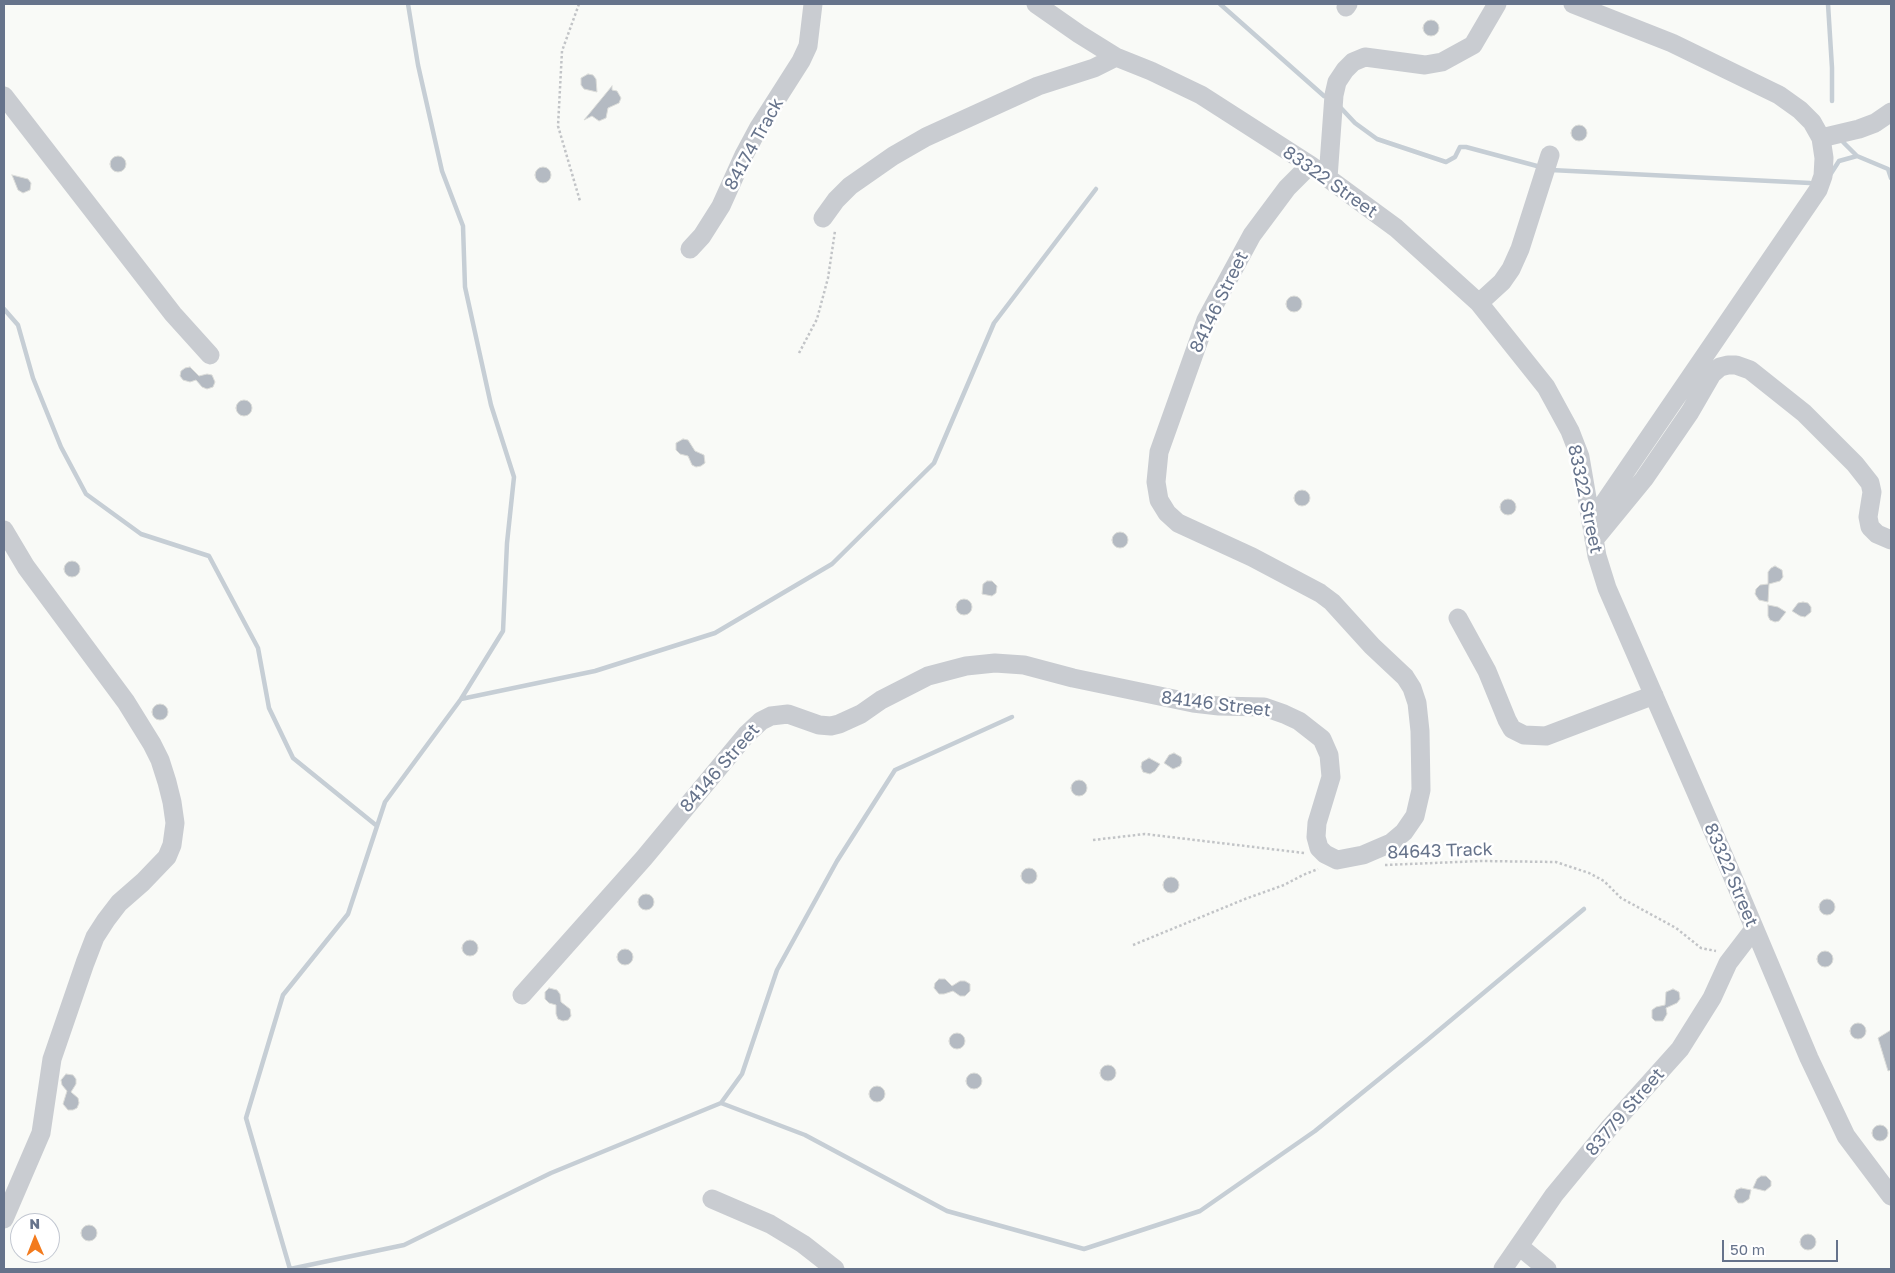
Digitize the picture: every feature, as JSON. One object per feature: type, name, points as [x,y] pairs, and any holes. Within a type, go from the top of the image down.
[{"type":"street","name":"84174 Track","points":[[690,250],[702,236],[721,206],[744,154],[801,61],[808,46],[812,4]]},
{"type":"street","name":"83322 Street","points":[[1036,4],[1116,57],[1151,71],[1201,95],[1310,165],[1396,228],[1479,303],[1546,387],[1570,431],[1580,457],[1597,556],[1606,588],[1809,1058],[1846,1136],[1891,1196]]},
{"type":"street","points":[[1328,178],[1334,95],[1337,82],[1345,70],[1353,62],[1365,57],[1425,65],[1442,62],[1472,45],[1497,4]]},
{"type":"street","points":[[1573,4],[1672,43],[1779,95],[1800,110],[1812,122],[1821,138],[1824,158],[1823,176],[1818,190],[1593,531]]},
{"type":"street","points":[[830,220],[836,200],[850,186],[901,151],[996,104],[1038,86],[1094,68],[1116,57]]},
{"type":"street","points":[[4,96],[173,314],[210,356]]},
{"type":"street","points":[[1821,138],[1859,129],[1875,123],[1891,112]]},
{"type":"street","points":[[1479,303],[1502,282],[1511,269],[1520,249],[1550,155]]},
{"type":"street","name":"84146 Street","points":[[522,995],[608,896],[644,858],[746,735],[761,721],[779,714],[788,714],[819,725],[831,726],[839,724],[861,714],[881,700],[928,676],[966,666],[995,663],[1024,665],[1072,678],[1193,703],[1219,706],[1264,707],[1284,714],[1299,721],[1322,739],[1329,755],[1331,777],[1317,823],[1316,837],[1319,848],[1325,854],[1337,860],[1363,856],[1391,843],[1404,832],[1415,816],[1421,790],[1420,731],[1417,704],[1412,688],[1398,670],[1320,592],[1252,557],[1178,523],[1166,513],[1159,500],[1156,482],[1159,452],[1206,320],[1252,235],[1287,188],[1310,165]]},
{"type":"street","points":[[1593,531],[1644,479],[1690,412],[1712,374],[1720,367],[1736,365],[1750,370],[1804,413],[1855,464],[1870,483],[1872,492],[1868,517],[1870,527],[1877,534],[1891,540]]},
{"type":"street","points":[[4,530],[26,567],[126,702],[152,744],[160,760],[167,782],[175,823],[172,845],[167,857],[144,882],[119,903],[95,937],[52,1059],[41,1133],[4,1219]]},
{"type":"street","points":[[1458,618],[1487,671],[1512,729],[1524,735],[1546,736],[1654,696]]},
{"type":"street","name":"83779 Street","points":[[1503,1269],[1554,1195],[1615,1120],[1680,1048],[1712,998],[1728,963],[1754,929]]},
{"type":"street","points":[[712,1200],[770,1224],[803,1244],[835,1269]]},
{"type":"street","points":[[1519,1246],[1547,1269]]},
{"type":"path","points":[[579,4],[562,51],[558,126],[580,201]]},
{"type":"path","points":[[799,353],[817,318],[828,278],[830,220]]},
{"type":"path","points":[[1093,840],[1145,834],[1306,853],[1319,848]]},
{"type":"path","name":"84643 Track","points":[[1378,865],[1481,861],[1556,862],[1589,874],[1604,882],[1621,898],[1676,928],[1701,948],[1717,951],[1738,949]]},
{"type":"path","points":[[1133,945],[1284,885],[1319,869]]},
{"type":"building","points":[[1431,20],[1439,28],[1431,36],[1423,28]]},
{"type":"building","points":[[588,74],[593,75],[596,79],[597,92],[584,89],[581,85],[581,78]]},
{"type":"building","points":[[612,86],[612,90],[617,91],[621,98],[619,103],[608,108],[606,118],[599,121],[592,116],[584,120]]},
{"type":"building","points":[[1579,125],[1587,133],[1579,141],[1571,133]]},
{"type":"building","points":[[118,156],[126,164],[118,172],[110,164]]},
{"type":"building","points":[[543,167],[551,175],[543,183],[535,175]]},
{"type":"building","points":[[12,175],[28,179],[31,183],[30,190],[23,193],[18,190]]},
{"type":"building","points":[[1294,296],[1302,304],[1294,312],[1286,304]]},
{"type":"building","points":[[190,367],[199,376],[212,375],[215,382],[213,387],[207,389],[202,387],[196,380],[190,382],[183,380],[180,376],[181,371]]},
{"type":"building","points":[[244,400],[252,408],[244,416],[236,408]]},
{"type":"building","points":[[683,439],[688,440],[695,451],[704,455],[705,463],[696,467],[692,465],[688,456],[680,454],[676,450],[676,443]]},
{"type":"building","points":[[1302,490],[1310,498],[1302,506],[1294,498]]},
{"type":"building","points":[[1508,499],[1516,507],[1508,515],[1500,507]]},
{"type":"building","points":[[1120,532],[1128,540],[1120,548],[1112,540]]},
{"type":"building","points":[[72,561],[80,569],[72,577],[64,569]]},
{"type":"building","points":[[1775,566],[1782,570],[1783,577],[1780,581],[1769,584],[1768,602],[1759,600],[1755,594],[1756,589],[1760,585],[1768,584],[1768,572]]},
{"type":"building","points":[[987,581],[992,581],[997,586],[996,593],[992,596],[982,594],[983,584]]},
{"type":"building","points":[[964,599],[970,601],[972,607],[970,613],[964,615],[958,613],[956,607],[958,601]]},
{"type":"building","points":[[1798,603],[1808,603],[1811,607],[1811,612],[1805,617],[1792,611]]},
{"type":"building","points":[[1768,605],[1778,607],[1786,612],[1779,621],[1770,620]]},
{"type":"building","points":[[160,704],[168,712],[160,720],[152,712]]},
{"type":"building","points":[[1174,753],[1181,757],[1182,762],[1180,766],[1173,769],[1164,763],[1169,755]]},
{"type":"building","points":[[1149,758],[1160,764],[1150,774],[1143,772],[1141,767],[1142,762]]},
{"type":"building","points":[[1079,780],[1087,788],[1079,796],[1071,788]]},
{"type":"building","points":[[1029,868],[1037,876],[1029,884],[1021,876]]},
{"type":"building","points":[[1171,877],[1179,885],[1171,893],[1163,885]]},
{"type":"building","points":[[646,894],[654,902],[646,910],[638,902]]},
{"type":"building","points":[[1827,899],[1835,907],[1827,915],[1819,907]]},
{"type":"building","points":[[470,940],[478,948],[470,956],[462,948]]},
{"type":"building","points":[[625,949],[633,957],[625,965],[617,957]]},
{"type":"building","points":[[1825,951],[1833,959],[1825,967],[1817,959]]},
{"type":"building","points":[[939,979],[945,979],[952,986],[960,981],[965,981],[970,984],[970,991],[965,996],[960,996],[953,991],[939,994],[934,988],[935,983]]},
{"type":"building","points":[[549,988],[557,990],[560,994],[561,1002],[570,1009],[571,1016],[568,1020],[558,1019],[556,1005],[549,1003],[545,999],[545,992]]},
{"type":"building","points":[[1673,989],[1679,992],[1680,999],[1677,1003],[1666,1008],[1667,1014],[1663,1021],[1655,1021],[1652,1018],[1652,1010],[1665,1005],[1666,992]]},
{"type":"building","points":[[1858,1023],[1864,1025],[1866,1031],[1864,1037],[1858,1039],[1852,1037],[1850,1031],[1852,1025]]},
{"type":"building","points":[[1891,1030],[1891,1070],[1888,1071],[1878,1038]]},
{"type":"building","points":[[957,1033],[965,1041],[957,1049],[949,1041]]},
{"type":"building","points":[[1108,1065],[1116,1073],[1108,1081],[1100,1073]]},
{"type":"building","points":[[974,1073],[982,1081],[974,1089],[966,1081]]},
{"type":"building","points":[[66,1074],[73,1075],[76,1079],[76,1084],[71,1092],[78,1098],[79,1103],[77,1108],[73,1110],[68,1110],[63,1104],[67,1091],[62,1085],[61,1080]]},
{"type":"building","points":[[877,1086],[885,1094],[877,1102],[869,1094]]},
{"type":"building","points":[[1880,1125],[1888,1133],[1880,1141],[1872,1133]]},
{"type":"building","points":[[1761,1176],[1766,1176],[1771,1181],[1771,1186],[1765,1191],[1753,1188],[1757,1179]]},
{"type":"building","points":[[1741,1188],[1751,1190],[1749,1199],[1743,1203],[1738,1203],[1734,1197],[1736,1190]]},
{"type":"building","points":[[89,1225],[97,1233],[89,1241],[81,1233]]},
{"type":"building","points":[[1808,1234],[1816,1242],[1808,1250],[1800,1242]]},
{"type":"waterway","points":[[290,1269],[246,1118],[283,995],[348,914],[385,802],[461,699],[503,631],[507,543],[514,477],[491,405],[465,287],[463,226],[442,171],[418,65],[408,4]]},
{"type":"waterway","points":[[1220,4],[1324,96]]},
{"type":"waterway","points":[[1828,4],[1832,101]]},
{"type":"waterway","points":[[1340,107],[1355,123],[1377,139],[1446,162],[1455,157],[1460,147],[1466,147],[1537,166]]},
{"type":"waterway","points":[[1843,142],[1857,156]]},
{"type":"waterway","points":[[1830,175],[1839,161],[1857,156],[1888,169],[1891,178]]},
{"type":"waterway","points":[[1551,170],[1810,183]]},
{"type":"waterway","points":[[461,699],[595,671],[715,633],[832,564],[934,463],[994,323],[1096,189]]},
{"type":"waterway","points":[[4,309],[18,325],[33,378],[61,447],[86,494],[141,534],[209,556],[258,648],[269,708],[293,758],[377,826]]},
{"type":"waterway","points":[[721,1103],[742,1074],[777,970],[837,861],[895,770],[1012,717]]},
{"type":"waterway","points":[[290,1269],[404,1245],[551,1173],[721,1103],[805,1135],[947,1211],[1084,1249],[1200,1211],[1315,1131],[1584,909]]}]
